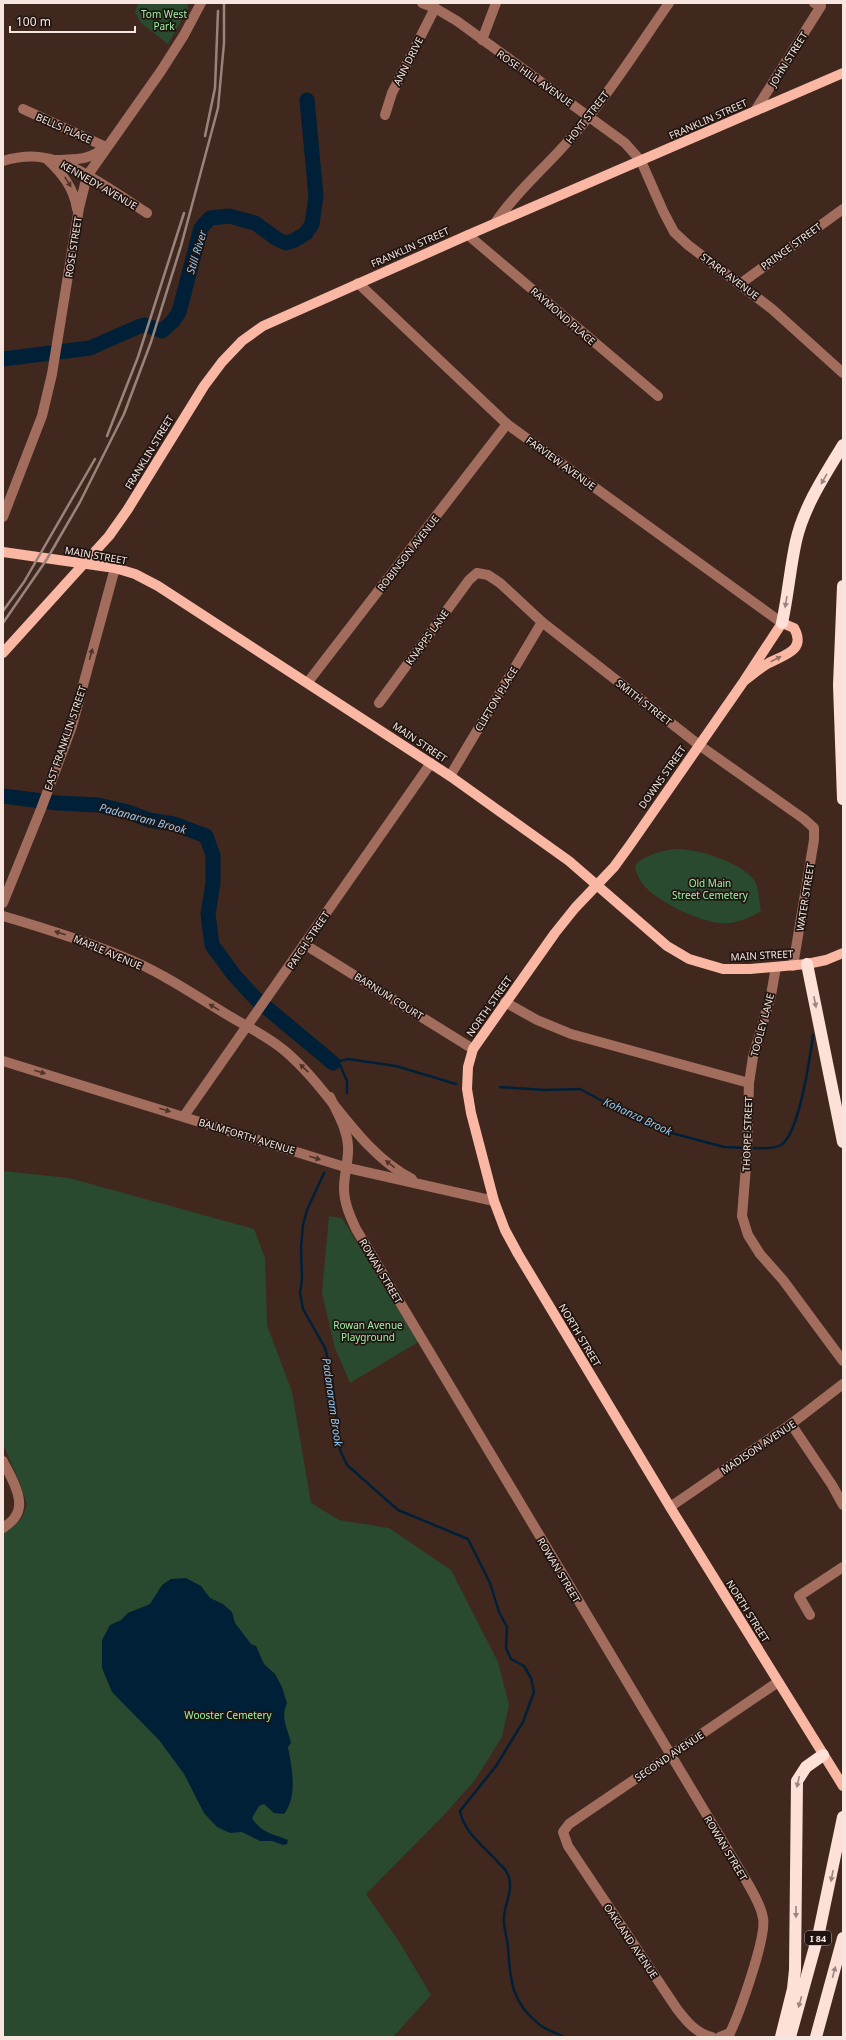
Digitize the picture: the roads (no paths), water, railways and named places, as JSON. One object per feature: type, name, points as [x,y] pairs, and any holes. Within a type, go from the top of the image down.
[{"type":"highway","points":[[782,623],[796,541],[801,524],[816,492],[843,445]]},
{"type":"highway","points":[[843,586],[838,685],[843,799]]},
{"type":"highway","points":[[807,964],[843,1142]]},
{"type":"highway","points":[[781,2037],[793,1989],[795,1970],[797,1781],[806,1766],[823,1755]]},
{"type":"highway","name":"I 84","points":[[790,2037],[819,1932],[843,1818]]},
{"type":"highway","name":"I 84","points":[[816,2037],[843,1938]]},
{"type":"main road","name":"FRANKLIN STREET","points":[[3,653],[109,536],[128,509],[204,386],[222,362],[242,341],[263,326],[495,223],[843,73]]},
{"type":"main road","name":"MAIN STREET","points":[[3,552],[115,568],[134,574],[158,586],[308,682],[450,776],[569,861],[667,946],[689,959],[708,966],[723,969],[776,967],[807,964],[826,960],[843,953]]},
{"type":"main road","name":"DOWNS STREET","points":[[597,884],[614,867],[744,681],[782,623],[794,628],[798,641],[796,648],[791,653],[768,664],[744,681]]},
{"type":"main road","name":"NORTH STREET","points":[[597,884],[555,933],[473,1049],[468,1067],[467,1090],[494,1201],[518,1254],[670,1507],[843,1786]]},
{"type":"street","name":"ROSE STREET","points":[[3,517],[39,422],[52,374],[78,214],[87,176],[161,71],[201,3]]},
{"type":"street","name":"ROSE HILL AVENUE","points":[[422,3],[451,17],[589,116],[625,143],[641,161]]},
{"type":"street","points":[[482,40],[496,3]]},
{"type":"street","name":"HOYT STREET","points":[[495,223],[511,202],[570,140],[589,116],[669,3]]},
{"type":"street","name":"JOHN STREET","points":[[755,112],[818,5]]},
{"type":"street","name":"ANN DRIVE","points":[[385,115],[392,93],[435,8]]},
{"type":"street","name":"BELLS PLACE","points":[[23,109],[106,147]]},
{"type":"street","points":[[56,160],[86,158],[93,156],[106,147]]},
{"type":"street","name":"KENNEDY AVENUE","points":[[3,161],[30,156],[56,160],[87,176],[147,213]]},
{"type":"street","points":[[46,158],[62,174],[72,188],[78,214]]},
{"type":"street","name":"STARR AVENUE","points":[[641,161],[674,232],[688,245],[772,309],[843,374]]},
{"type":"street","name":"PRINCE STREET","points":[[740,284],[843,209]]},
{"type":"street","name":"RAYMOND PLACE","points":[[468,235],[658,396]]},
{"type":"street","name":"FARVIEW AVENUE","points":[[358,283],[507,424],[782,623]]},
{"type":"street","name":"ROBINSON AVENUE","points":[[308,682],[507,424]]},
{"type":"street","name":"EAST FRANKLIN STREET","points":[[3,903],[41,809],[72,726],[115,568]]},
{"type":"street","name":"SMITH STREET","points":[[476,573],[488,575],[500,583],[542,622],[699,745],[804,819],[814,828]]},
{"type":"street","name":"KNAPPS LANE","points":[[379,703],[469,580],[476,573]]},
{"type":"street","name":"CLIFTON PLACE","points":[[450,776],[542,622]]},
{"type":"street","name":"PATCH STREET","points":[[184,1116],[268,999],[304,944],[431,763]]},
{"type":"street","name":"WATER STREET","points":[[793,966],[814,840],[814,828]]},
{"type":"street","name":"MAPLE AVENUE","points":[[3,916],[70,936],[128,958],[181,987],[248,1027]]},
{"type":"street","name":"BARNUM COURT","points":[[304,944],[473,1049]]},
{"type":"street","name":"TOOLEY LANE","points":[[749,1083],[753,1057],[771,995],[776,967]]},
{"type":"street","name":"THORPE STREET","points":[[505,1002],[537,1020],[571,1034],[749,1083],[747,1147],[742,1216],[748,1235],[760,1254],[788,1287],[843,1361]]},
{"type":"street","name":"ROWAN STREET","points":[[248,1027],[284,1050],[308,1072],[372,1149],[402,1174],[423,1184]]},
{"type":"street","name":"BALMFORTH AVENUE","points":[[3,1061],[348,1168],[494,1201]]},
{"type":"street","name":"ROWAN STREET","points":[[330,1097],[344,1126],[348,1146],[348,1168],[344,1188],[347,1210],[356,1229],[747,1882],[764,1919],[760,1943],[738,2016],[730,2033],[720,2037]]},
{"type":"street","name":"MADISON AVENUE","points":[[670,1507],[791,1424],[843,1384]]},
{"type":"street","points":[[791,1424],[832,1485],[843,1505]]},
{"type":"street","points":[[3,1461],[18,1494],[20,1508],[15,1518],[3,1528]]},
{"type":"street","points":[[810,1615],[799,1596],[843,1567]]},
{"type":"street","name":"SECOND AVENUE","points":[[563,1832],[569,1824],[778,1682]]},
{"type":"street","name":"OAKLAND AVENUE","points":[[563,1832],[568,1846],[677,2009],[688,2023],[702,2035],[712,2037]]},
{"type":"water","points":[[186,1578],[201,1586],[210,1598],[223,1604],[232,1612],[235,1623],[251,1644],[256,1646],[264,1664],[275,1674],[282,1687],[287,1703],[284,1719],[291,1743],[288,1747],[293,1782],[291,1799],[284,1814],[274,1813],[264,1804],[259,1806],[252,1818],[263,1830],[288,1840],[287,1844],[283,1845],[272,1841],[260,1841],[242,1832],[230,1833],[217,1827],[204,1813],[184,1774],[159,1740],[112,1692],[102,1668],[102,1640],[110,1625],[121,1620],[128,1613],[150,1604],[162,1585],[171,1579]]},
{"type":"waterway","name":"Still River","points":[[3,359],[90,348],[145,325],[162,331],[173,321],[179,312],[201,228],[210,218],[229,216],[255,223],[277,239],[286,243],[295,240],[306,233],[312,224],[316,196],[307,100]]},
{"type":"waterway","name":"Padanaram Brook","points":[[3,796],[58,803],[98,805],[128,812],[149,820],[174,824],[206,836],[213,855],[213,883],[208,914],[212,945],[234,975],[256,999],[333,1063]]},
{"type":"waterway","name":"Kohanza Brook","points":[[751,1148],[774,1148],[781,1145],[787,1138],[793,1126],[803,1094],[813,1035]]},
{"type":"waterway","name":"Kohanza Brook","points":[[333,1063],[348,1059],[396,1066],[456,1084]]},
{"type":"waterway","name":"Padanaram Brook","points":[[335,1063],[340,1065],[347,1081],[347,1093]]},
{"type":"waterway","name":"Kohanza Brook","points":[[500,1087],[544,1090],[580,1089],[634,1118],[664,1131],[724,1147],[746,1148]]},
{"type":"waterway","name":"Padanaram Brook","points":[[324,1173],[307,1210],[303,1225],[301,1247],[302,1279],[300,1293],[303,1309],[325,1348],[331,1371],[340,1450],[347,1465],[398,1510],[468,1539],[490,1583],[499,1612],[507,1627],[506,1648],[511,1659],[524,1666],[531,1678],[534,1692],[523,1722],[496,1766],[460,1811],[462,1819],[470,1832],[504,1868],[509,1878],[510,1889],[505,1911],[504,1924],[508,1943],[511,1980],[518,1999],[530,2017],[540,2025],[564,2037]]},
{"type":"railway","points":[[3,623],[47,559],[80,502],[124,414],[151,342],[181,246],[218,108],[224,43],[224,3]]},
{"type":"railway","points":[[205,136],[215,88],[218,11]]},
{"type":"railway","points":[[107,436],[138,357],[184,213]]},
{"type":"railway","points":[[3,611],[24,582],[95,459]]},
{"type":"park label","name":"Tom West Park","points":[[164,20]]},
{"type":"park label","name":"Old Main Street Cemetery","points":[[710,888]]},
{"type":"park label","name":"Rowan Avenue Playground","points":[[368,1330]]},
{"type":"park label","name":"Wooster Cemetery","points":[[228,1715]]}]
